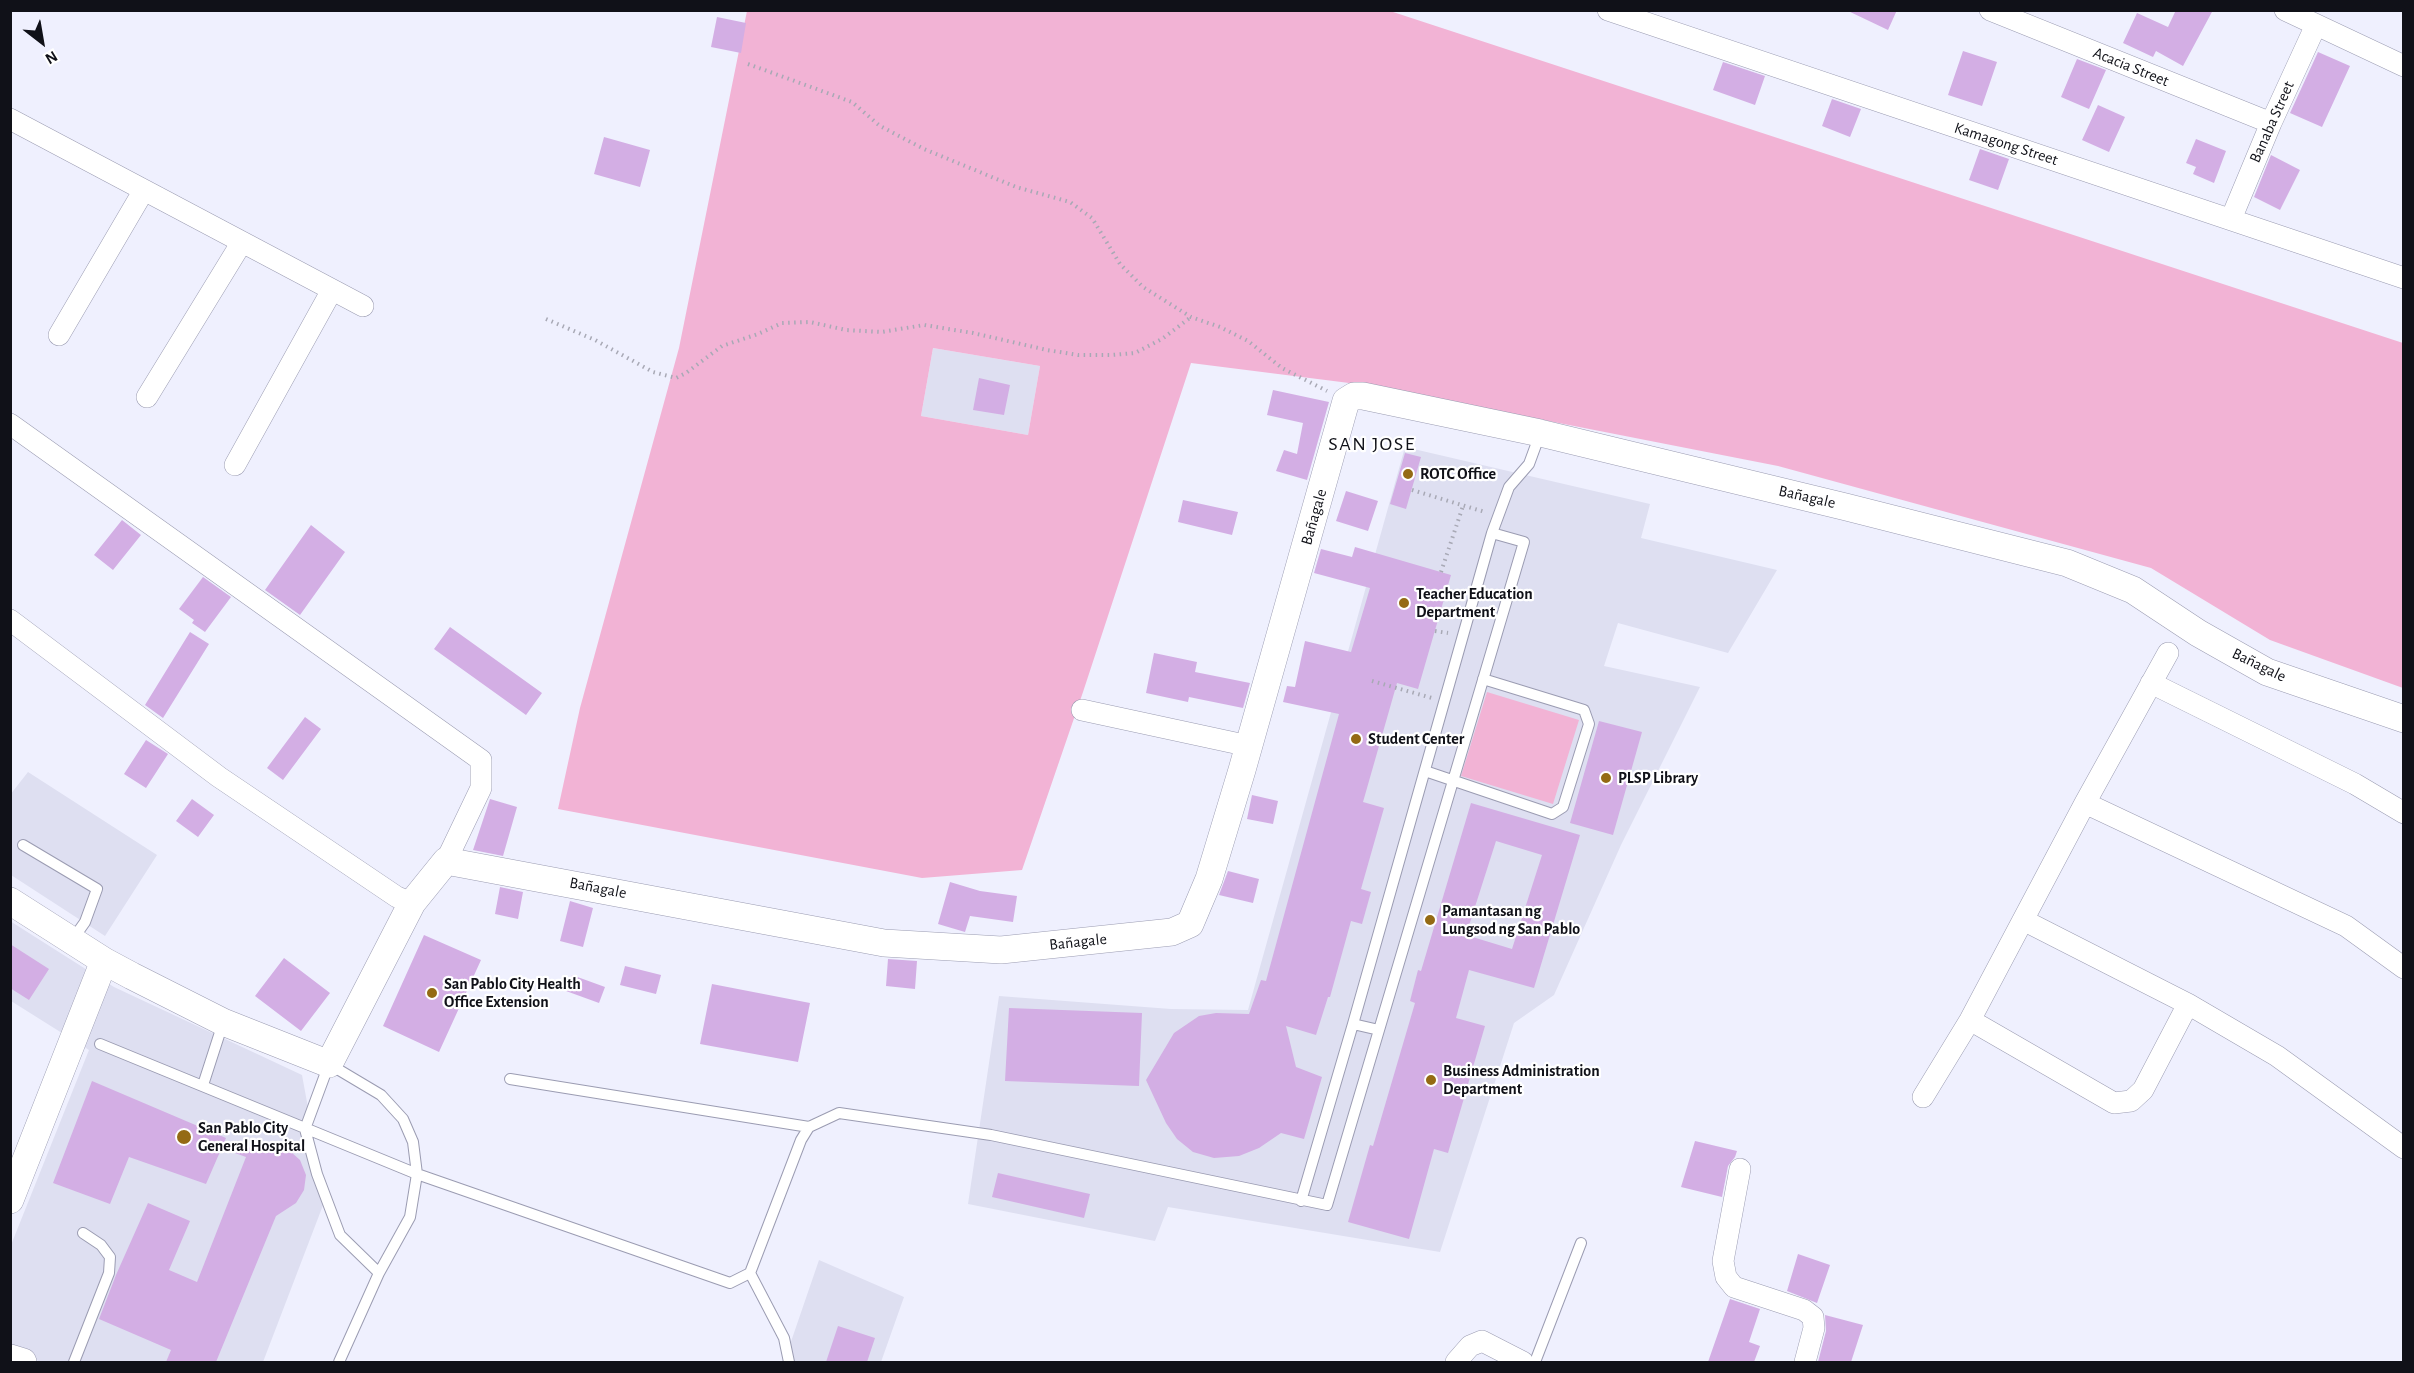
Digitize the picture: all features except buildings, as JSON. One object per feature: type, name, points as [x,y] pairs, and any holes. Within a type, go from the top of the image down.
[{"type":"street","name":"Kamagong Street","points":[[1608,10],[1633,15],[2403,278]]},
{"type":"street","name":"Acacia Street","points":[[1990,10],[2271,123]]},
{"type":"street","points":[[2285,10],[2403,66]]},
{"type":"street","name":"Banaba Street","points":[[2231,219],[2271,123],[2316,25]]},
{"type":"street","points":[[10,119],[363,306]]},
{"type":"street","points":[[59,335],[144,190]]},
{"type":"street","points":[[147,397],[242,242]]},
{"type":"street","points":[[235,465],[332,290]]},
{"type":"street","name":"Bañagale","points":[[446,861],[884,943],[1001,950],[1172,932],[1190,924],[1209,879],[1249,747],[1346,401],[1354,396],[1363,396],[1540,434],[1846,507],[2067,563],[2133,590],[2198,633],[2266,672],[2403,719]]},
{"type":"street","points":[[10,424],[481,760],[481,788],[446,861],[412,903],[329,1064],[223,1022],[104,961],[10,901]]},
{"type":"street","points":[[10,620],[219,777],[397,897],[412,903]]},
{"type":"street","points":[[1923,1097],[1970,1020],[2085,803],[2168,653]]},
{"type":"street","points":[[2151,683],[2355,784],[2403,813]]},
{"type":"street","points":[[1082,710],[1249,747]]},
{"type":"street","points":[[2085,803],[2346,926],[2403,968]]},
{"type":"street","points":[[2023,920],[2188,1004],[2277,1056],[2403,1148]]},
{"type":"street","points":[[10,1200],[104,961]]},
{"type":"street","points":[[1970,1020],[2114,1103],[2131,1101],[2143,1090],[2188,1004]]},
{"type":"street","points":[[1740,1169],[1723,1261],[1726,1277],[1734,1287],[1804,1310],[1813,1317],[1814,1328],[1805,1362]]},
{"type":"street","points":[[1456,1362],[1470,1346],[1482,1341],[1523,1362]]},
{"type":"street","points":[[10,1358],[23,1362]]},
{"type":"lane","points":[[1300,1201],[1353,1024],[1492,533],[1509,487],[1529,464],[1540,434]]},
{"type":"lane","points":[[100,1044],[417,1174],[730,1283],[750,1273],[801,1140],[809,1127],[838,1113],[979,1134],[1327,1205],[1524,542],[1492,533]]},
{"type":"lane","points":[[1425,771],[1552,814],[1563,807],[1589,724],[1584,710],[1483,679]]},
{"type":"lane","points":[[23,845],[97,889],[85,922],[73,940]]},
{"type":"lane","points":[[203,1085],[223,1022]]},
{"type":"lane","points":[[1353,1024],[1378,1030]]},
{"type":"lane","points":[[339,1362],[380,1273],[410,1217],[417,1174],[413,1142],[403,1119],[381,1095],[329,1064],[305,1129],[317,1174],[340,1234],[380,1273]]},
{"type":"lane","points":[[510,1079],[809,1127]]},
{"type":"lane","points":[[75,1362],[109,1273],[110,1257],[101,1245],[82,1233]]},
{"type":"lane","points":[[1534,1362],[1581,1243]]},
{"type":"lane","points":[[750,1273],[783,1338],[789,1362]]},
{"type":"path","points":[[748,64],[852,102],[880,126],[924,149],[1016,187],[1070,202],[1092,218],[1120,264],[1143,287],[1191,317],[1220,327],[1248,341],[1282,368],[1346,401]]},
{"type":"path","points":[[546,319],[595,340],[653,372],[676,378],[722,346],[782,323],[810,322],[846,330],[882,332],[924,325],[1078,355],[1111,355],[1135,353],[1162,339],[1191,317]]},
{"type":"path","points":[[1412,490],[1487,513],[1500,510]]},
{"type":"path","points":[[1441,572],[1463,506]]},
{"type":"path","points":[[1435,631],[1452,634]]},
{"type":"path","points":[[1372,681],[1433,699]]},
{"type":"shaded area","points":[[747,11],[1390,11],[2403,343],[2403,688],[2270,640],[2151,568],[1778,466],[1365,385],[1191,363],[1022,870],[922,878],[558,809],[580,708],[679,348]],"holes":[[[933,348],[1040,366],[1028,435],[921,416]]]},
{"type":"shaded area","points":[[933,348],[1040,366],[1028,435],[921,416]]},
{"type":"shaded area","name":"Pamantasan ng Lungsod ng San Pablo","points":[[1405,447],[1650,504],[1641,538],[1777,570],[1728,653],[1618,623],[1604,666],[1700,687],[1621,845],[1554,995],[1514,1023],[1440,1252],[1168,1207],[1155,1241],[968,1204],[999,996],[1171,1009],[1248,1010]]},
{"type":"shaded area","points":[[1487,692],[1579,720],[1553,804],[1461,776]]},
{"type":"shaded area","points":[[28,772],[157,855],[105,936],[11,875],[10,795]]},
{"type":"shaded area","name":"San Pablo City General Hospital","points":[[10,921],[114,987],[302,1075],[325,1200],[263,1362],[41,1362],[11,1350],[11,1245],[89,1050],[11,1001]]},
{"type":"shaded area","points":[[819,1260],[904,1297],[881,1362],[784,1362]]},
{"type":"place","name":"ROTC Office","points":[[1408,474]]},
{"type":"place","name":"Teacher Education Department","points":[[1404,603]]},
{"type":"place","name":"Student Center","points":[[1356,739]]},
{"type":"place","name":"PLSP Library","points":[[1606,778]]},
{"type":"place","name":"Pamantasan ng Lungsod ng San Pablo","points":[[1430,920]]},
{"type":"place","name":"San Pablo City Health Office Extension","points":[[432,993]]},
{"type":"place","name":"Business Administration Department","points":[[1431,1080]]},
{"type":"place","name":"San Pablo City General Hospital","points":[[184,1137]]},
{"type":"district","name":"SAN JOSE","points":[[1372,444]]}]
